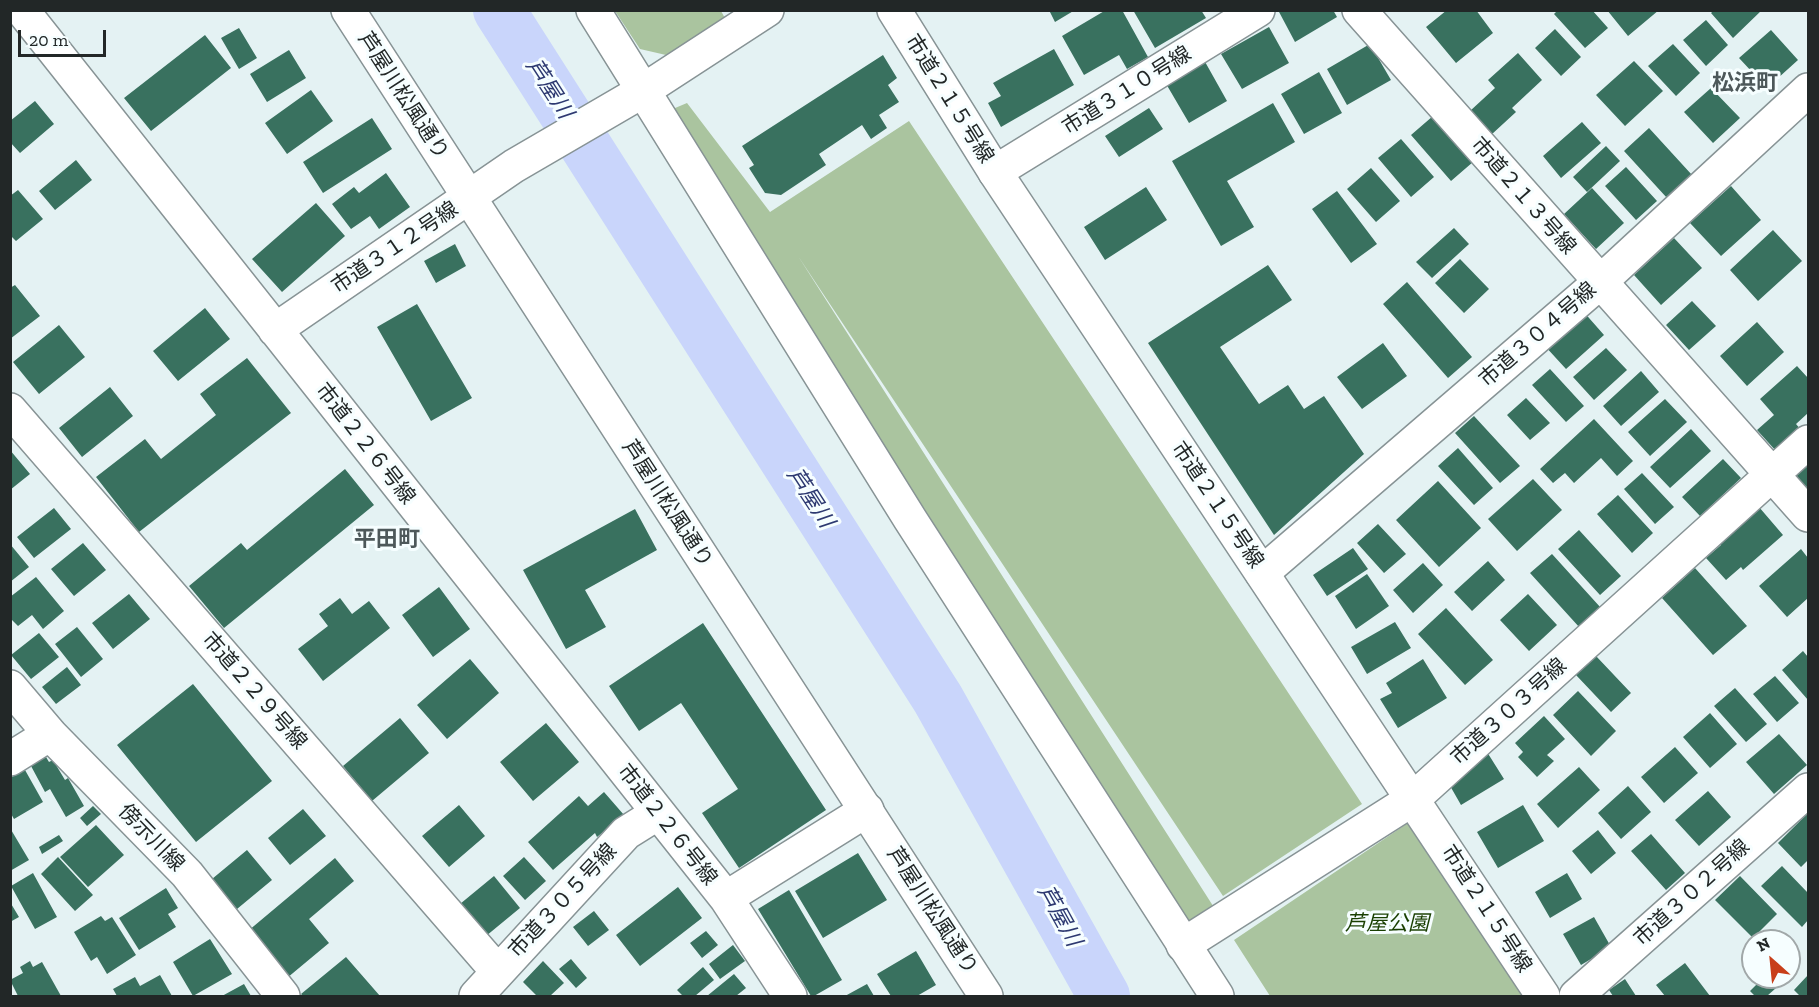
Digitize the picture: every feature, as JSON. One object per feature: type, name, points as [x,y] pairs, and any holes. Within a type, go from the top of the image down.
[{"type":"street","name":"市道２２６号線","points":[[22,10],[726,898],[790,996]]},
{"type":"street","name":"芦屋川松風通り","points":[[348,10],[986,996]]},
{"type":"street","points":[[593,10],[638,93],[1217,996]]},
{"type":"street","points":[[638,93],[767,10]]},
{"type":"street","name":"市道２１５号線","points":[[894,10],[995,172],[1543,996]]},
{"type":"street","name":"市道３１０号線","points":[[995,172],[1258,10]]},
{"type":"street","name":"市道２１３号線","points":[[1359,10],[1599,283],[1809,515]]},
{"type":"street","name":"市道３０４号線","points":[[1262,573],[1599,283],[1809,90]]},
{"type":"street","name":"市道３１２号線","points":[[275,330],[514,166],[638,93]]},
{"type":"street","name":"市道２２９号線","points":[[10,410],[498,972]]},
{"type":"street","name":"市道３０３号線","points":[[1183,945],[1413,798],[1809,442]]},
{"type":"street","name":"傍示川線","points":[[10,687],[51,735],[187,874],[283,996]]},
{"type":"street","points":[[10,759],[51,735]]},
{"type":"street","name":"市道３０２号線","points":[[1576,996],[1809,790]]},
{"type":"street","points":[[726,898],[867,810]]},
{"type":"street","name":"市道３０５号線","points":[[476,996],[626,833],[658,813]]},
{"type":"green space","points":[[615,11],[721,11],[726,20],[666,55],[640,49]]},
{"type":"green space","points":[[687,103],[770,212],[909,121],[1362,804],[1223,896],[798,256],[1215,909],[1187,927],[668,111]]},
{"type":"green space","name":"芦屋公園","points":[[1408,823],[1524,996],[1270,996],[1234,940]]},
{"type":"building","points":[[1049,10],[1075,10],[1055,22]]},
{"type":"building","points":[[1106,10],[1122,10],[1148,57],[1127,69],[1119,55],[1084,75],[1062,36]]},
{"type":"building","points":[[1133,10],[1201,10],[1206,18],[1155,48]]},
{"type":"building","points":[[1278,10],[1333,10],[1337,17],[1295,42]]},
{"type":"building","points":[[1447,10],[1476,10],[1493,33],[1456,63],[1426,27]]},
{"type":"building","points":[[1558,10],[1592,10],[1608,28],[1585,48],[1554,14]]},
{"type":"building","points":[[1607,10],[1659,10],[1628,36]]},
{"type":"building","points":[[1714,10],[1762,10],[1733,38],[1711,13]]},
{"type":"building","points":[[1706,20],[1728,45],[1706,66],[1683,40]]},
{"type":"building","points":[[1269,27],[1289,63],[1242,89],[1221,54]]},
{"type":"building","points":[[239,28],[257,58],[239,69],[221,38]]},
{"type":"building","points":[[1555,29],[1581,57],[1561,76],[1535,48]]},
{"type":"building","points":[[1771,30],[1798,60],[1767,88],[1739,58]]},
{"type":"building","points":[[205,35],[231,68],[151,131],[124,98]]},
{"type":"building","points":[[1370,44],[1391,80],[1347,105],[1327,69]]},
{"type":"building","points":[[1673,44],[1700,73],[1676,96],[1648,66]]},
{"type":"building","points":[[1054,49],[1074,85],[1001,127],[988,103],[1001,96],[993,83]]},
{"type":"building","points":[[289,50],[306,78],[267,102],[250,74]]},
{"type":"building","points":[[1518,53],[1542,80],[1512,108],[1516,112],[1491,135],[1470,111],[1495,88],[1488,80]]},
{"type":"building","points":[[883,55],[897,78],[888,85],[899,102],[879,115],[887,128],[871,139],[862,125],[819,154],[826,165],[781,195],[765,193],[749,168],[754,165],[742,146]]},
{"type":"building","points":[[1204,60],[1227,101],[1189,123],[1165,82]]},
{"type":"building","points":[[1634,61],[1663,91],[1625,126],[1596,95]]},
{"type":"building","points":[[1319,72],[1342,113],[1304,134],[1281,94]]},
{"type":"building","points":[[1711,88],[1740,118],[1713,143],[1684,112]]},
{"type":"building","points":[[311,90],[333,121],[287,154],[265,123]]},
{"type":"building","points":[[35,101],[54,124],[20,153],[10,142],[10,121]]},
{"type":"building","points":[[1273,103],[1295,142],[1227,181],[1254,227],[1221,246],[1172,161]]},
{"type":"building","points":[[1149,108],[1163,129],[1119,157],[1105,136]]},
{"type":"building","points":[[1433,116],[1473,162],[1451,181],[1411,135]]},
{"type":"building","points":[[372,118],[392,149],[323,193],[303,162]]},
{"type":"building","points":[[1582,122],[1601,143],[1561,178],[1543,156]]},
{"type":"building","points":[[1649,128],[1692,175],[1667,198],[1624,151]]},
{"type":"building","points":[[1401,139],[1434,177],[1411,197],[1378,158]]},
{"type":"building","points":[[1606,146],[1620,161],[1587,192],[1573,177]]},
{"type":"building","points":[[76,160],[92,180],[55,210],[39,191]]},
{"type":"building","points":[[1626,167],[1657,201],[1636,220],[1605,186]]},
{"type":"building","points":[[1371,168],[1400,201],[1376,222],[1347,189]]},
{"type":"building","points":[[386,173],[410,207],[379,229],[370,216],[351,229],[332,204],[354,187],[359,193]]},
{"type":"building","points":[[1731,186],[1761,220],[1721,256],[1690,223]]},
{"type":"building","points":[[1146,187],[1167,220],[1105,260],[1084,227]]},
{"type":"building","points":[[1592,188],[1624,223],[1596,249],[1564,214]]},
{"type":"building","points":[[18,190],[43,219],[16,241],[10,235],[10,196]]},
{"type":"building","points":[[1337,191],[1377,244],[1351,263],[1312,209]]},
{"type":"building","points":[[316,203],[345,236],[282,292],[252,259]]},
{"type":"building","points":[[1454,228],[1469,244],[1432,278],[1416,262]]},
{"type":"building","points":[[1773,230],[1802,261],[1758,301],[1730,270]]},
{"type":"building","points":[[1674,238],[1702,268],[1661,305],[1634,275]]},
{"type":"building","points":[[455,244],[466,266],[436,283],[424,261]]},
{"type":"building","points":[[1460,259],[1489,289],[1464,313],[1435,283]]},
{"type":"building","points":[[1268,265],[1292,300],[1220,347],[1259,404],[1288,385],[1304,409],[1324,396],[1364,454],[1274,535],[1148,343]]},
{"type":"building","points":[[1407,282],[1472,357],[1448,378],[1383,304]]},
{"type":"building","points":[[15,285],[40,316],[10,339],[10,288]]},
{"type":"building","points":[[1692,301],[1716,326],[1689,350],[1666,325]]},
{"type":"building","points":[[417,304],[472,398],[431,421],[377,327]]},
{"type":"building","points":[[205,308],[230,339],[178,381],[153,351]]},
{"type":"building","points":[[1582,310],[1604,335],[1566,369],[1544,345]]},
{"type":"building","points":[[1757,322],[1784,352],[1747,386],[1720,356]]},
{"type":"building","points":[[59,325],[85,357],[39,394],[13,362]]},
{"type":"building","points":[[1383,343],[1407,376],[1362,409],[1337,377]]},
{"type":"building","points":[[1606,348],[1627,370],[1594,400],[1573,377]]},
{"type":"building","points":[[247,358],[291,413],[139,532],[96,477],[145,439],[161,459],[216,415],[200,394]]},
{"type":"building","points":[[1797,366],[1808,378],[1808,413],[1796,424],[1801,430],[1776,451],[1757,430],[1774,415],[1760,399]]},
{"type":"building","points":[[1550,369],[1584,406],[1566,422],[1532,385]]},
{"type":"building","points":[[1641,371],[1659,392],[1621,426],[1603,406]]},
{"type":"building","points":[[110,387],[133,416],[82,457],[59,428]]},
{"type":"building","points":[[1526,398],[1550,423],[1530,440],[1507,415]]},
{"type":"building","points":[[1665,399],[1687,422],[1650,456],[1628,432]]},
{"type":"building","points":[[1474,416],[1520,466],[1500,483],[1455,433]]},
{"type":"building","points":[[1594,419],[1633,461],[1617,476],[1601,458],[1574,483],[1565,473],[1553,483],[1540,469]]},
{"type":"building","points":[[1691,429],[1711,451],[1670,488],[1650,467]]},
{"type":"building","points":[[1458,448],[1493,488],[1474,505],[1438,466]]},
{"type":"building","points":[[10,450],[30,474],[10,490]]},
{"type":"building","points":[[1723,459],[1741,478],[1700,516],[1682,497]]},
{"type":"building","points":[[1808,460],[1808,491],[1793,474]]},
{"type":"building","points":[[345,469],[374,505],[224,628],[189,586],[241,543],[247,550]]},
{"type":"building","points":[[1642,473],[1674,507],[1655,524],[1624,489]]},
{"type":"building","points":[[1533,479],[1562,510],[1517,551],[1488,519]]},
{"type":"building","points":[[1438,481],[1481,528],[1439,567],[1396,520]]},
{"type":"building","points":[[1618,495],[1653,533],[1632,553],[1597,514]]},
{"type":"building","points":[[1759,507],[1783,535],[1743,570],[1741,567],[1726,580],[1706,558],[1721,545],[1719,542]]},
{"type":"building","points":[[54,508],[71,529],[34,558],[17,537]]},
{"type":"building","points":[[635,509],[657,550],[585,590],[606,627],[566,649],[523,570]]},
{"type":"building","points":[[1378,524],[1406,554],[1384,573],[1357,543]]},
{"type":"building","points":[[1579,530],[1621,576],[1600,595],[1558,549]]},
{"type":"building","points":[[83,543],[106,570],[74,596],[51,569]]},
{"type":"building","points":[[10,544],[29,567],[10,582]]},
{"type":"building","points":[[1353,548],[1368,569],[1327,596],[1313,575]]},
{"type":"building","points":[[1801,549],[1808,558],[1808,598],[1787,617],[1759,586]]},
{"type":"building","points":[[1552,554],[1601,608],[1580,628],[1530,573]]},
{"type":"building","points":[[1488,561],[1505,580],[1472,611],[1454,592]]},
{"type":"building","points":[[1423,563],[1443,585],[1413,613],[1393,590]]},
{"type":"building","points":[[1695,568],[1747,626],[1713,655],[1662,598]]},
{"type":"building","points":[[1367,574],[1389,606],[1356,629],[1335,596]]},
{"type":"building","points":[[36,577],[64,611],[43,629],[32,615],[18,626],[10,618],[10,597]]},
{"type":"building","points":[[439,587],[470,629],[433,657],[402,615]]},
{"type":"building","points":[[129,594],[150,619],[113,649],[92,623]]},
{"type":"building","points":[[1528,594],[1557,625],[1529,651],[1500,620]]},
{"type":"building","points":[[340,598],[352,614],[369,601],[390,628],[323,681],[298,649],[328,626],[319,614]]},
{"type":"building","points":[[1446,608],[1493,660],[1465,685],[1418,634]]},
{"type":"building","points":[[1395,622],[1411,648],[1367,674],[1351,647]]},
{"type":"building","points":[[703,623],[826,810],[739,868],[702,813],[738,789],[681,703],[639,731],[609,686]]},
{"type":"building","points":[[77,627],[103,659],[81,677],[55,644]]},
{"type":"building","points":[[39,633],[59,657],[31,679],[11,655]]},
{"type":"building","points":[[1803,651],[1808,657],[1808,700],[1782,670]]},
{"type":"building","points":[[1596,656],[1631,693],[1611,712],[1576,675]]},
{"type":"building","points":[[470,659],[499,693],[447,739],[417,705]]},
{"type":"building","points":[[1423,659],[1447,698],[1398,728],[1380,699],[1392,693],[1386,683]]},
{"type":"building","points":[[67,667],[81,685],[56,704],[42,687]]},
{"type":"building","points":[[1775,676],[1799,703],[1777,722],[1753,694]]},
{"type":"building","points":[[193,684],[272,781],[196,842],[117,745]]},
{"type":"building","points":[[1735,688],[1767,724],[1746,742],[1714,706]]},
{"type":"building","points":[[1578,691],[1616,731],[1591,756],[1553,715]]},
{"type":"building","points":[[1710,713],[1737,744],[1710,768],[1683,737]]},
{"type":"building","points":[[1544,716],[1565,739],[1547,755],[1554,761],[1537,777],[1518,757],[1523,752],[1515,743]]},
{"type":"building","points":[[400,718],[429,753],[372,801],[343,766]]},
{"type":"building","points":[[546,723],[579,762],[533,801],[500,762]]},
{"type":"building","points":[[1779,734],[1807,765],[1774,794],[1746,762]]},
{"type":"building","points":[[1675,747],[1698,773],[1664,803],[1641,777]]},
{"type":"building","points":[[1487,752],[1504,779],[1461,805],[1445,777]]},
{"type":"building","points":[[46,757],[49,762],[53,760],[65,780],[68,778],[84,806],[66,817],[50,789],[45,792],[31,766]]},
{"type":"building","points":[[1579,767],[1600,790],[1558,828],[1537,804]]},
{"type":"building","points":[[25,770],[43,802],[14,819],[10,812],[10,778]]},
{"type":"building","points":[[1628,786],[1651,812],[1621,839],[1598,813]]},
{"type":"building","points":[[1708,791],[1731,817],[1699,846],[1675,820]]},
{"type":"building","points":[[604,792],[624,815],[597,837],[595,833],[553,870],[528,842],[579,796],[588,806]]},
{"type":"building","points":[[459,805],[485,836],[449,867],[422,836]]},
{"type":"building","points":[[1523,805],[1544,841],[1498,868],[1477,832]]},
{"type":"building","points":[[93,806],[101,814],[87,826],[80,818]]},
{"type":"building","points":[[303,809],[326,836],[290,865],[268,838]]},
{"type":"building","points":[[1808,813],[1808,860],[1801,867],[1778,843]]},
{"type":"building","points":[[96,825],[124,855],[88,887],[60,857]]},
{"type":"building","points":[[10,828],[29,860],[10,871]]},
{"type":"building","points":[[1598,830],[1616,853],[1591,874],[1572,851]]},
{"type":"building","points":[[1651,834],[1685,873],[1666,890],[1631,851]]},
{"type":"building","points":[[59,835],[63,841],[42,854],[39,847]]},
{"type":"building","points":[[247,850],[272,880],[237,909],[212,879]]},
{"type":"building","points":[[858,853],[887,900],[823,938],[795,891]]},
{"type":"building","points":[[58,857],[93,895],[75,911],[41,874]]},
{"type":"building","points":[[524,857],[546,881],[525,900],[503,876]]},
{"type":"building","points":[[335,858],[354,881],[309,919],[329,943],[287,978],[248,931]]},
{"type":"building","points":[[1782,866],[1808,893],[1808,920],[1802,927],[1761,886]]},
{"type":"building","points":[[33,873],[57,917],[35,929],[11,886]]},
{"type":"building","points":[[1567,873],[1582,899],[1550,918],[1535,892]]},
{"type":"building","points":[[494,876],[520,908],[486,936],[460,904]]},
{"type":"building","points":[[1740,876],[1777,914],[1762,929],[1744,929],[1715,900]]},
{"type":"building","points":[[678,887],[702,918],[640,966],[616,935]]},
{"type":"building","points":[[166,888],[178,908],[168,914],[176,927],[139,950],[119,918]]},
{"type":"building","points":[[789,890],[842,980],[814,996],[811,996],[758,909]]},
{"type":"building","points":[[10,902],[19,917],[10,922]]},
{"type":"building","points":[[594,911],[609,930],[588,946],[573,927]]},
{"type":"building","points":[[101,916],[105,921],[112,917],[136,955],[107,974],[97,957],[91,961],[74,932]]},
{"type":"building","points":[[1594,917],[1611,947],[1581,965],[1563,934]]},
{"type":"building","points":[[706,931],[718,945],[702,958],[690,943]]},
{"type":"building","points":[[210,939],[232,974],[193,996],[173,962]]},
{"type":"building","points":[[733,945],[745,961],[720,979],[709,964]]},
{"type":"building","points":[[916,951],[936,985],[917,996],[891,996],[877,974]]},
{"type":"building","points":[[346,957],[380,996],[303,996],[301,994]]},
{"type":"building","points":[[571,959],[587,978],[576,988],[559,969]]},
{"type":"building","points":[[30,961],[33,967],[42,962],[61,996],[18,996],[10,980],[23,973],[20,967]]},
{"type":"building","points":[[543,961],[564,983],[550,996],[537,996],[523,982]]},
{"type":"building","points":[[1685,963],[1710,996],[1665,996],[1656,985]]},
{"type":"building","points":[[703,967],[714,980],[695,996],[683,996],[677,990]]},
{"type":"building","points":[[734,974],[746,988],[736,996],[707,996]]},
{"type":"building","points":[[160,975],[172,996],[117,996],[113,989],[135,977],[140,986]]},
{"type":"building","points":[[1808,975],[1808,996],[1800,996],[1794,990],[1801,989],[1801,982]]},
{"type":"building","points":[[1625,979],[1636,996],[1613,996],[1609,990]]},
{"type":"building","points":[[244,984],[251,996],[222,996]]},
{"type":"building","points":[[867,984],[874,996],[845,996]]},
{"type":"building","points":[[1752,989],[1775,989],[1767,996],[1755,996],[1750,991]]},
{"type":"waterway","name":"芦屋川","points":[[499,10],[938,699],[1104,996]]},
{"type":"district","name":"松浜町","points":[[1745,84]]},
{"type":"district","name":"平田町","points":[[387,540]]}]
